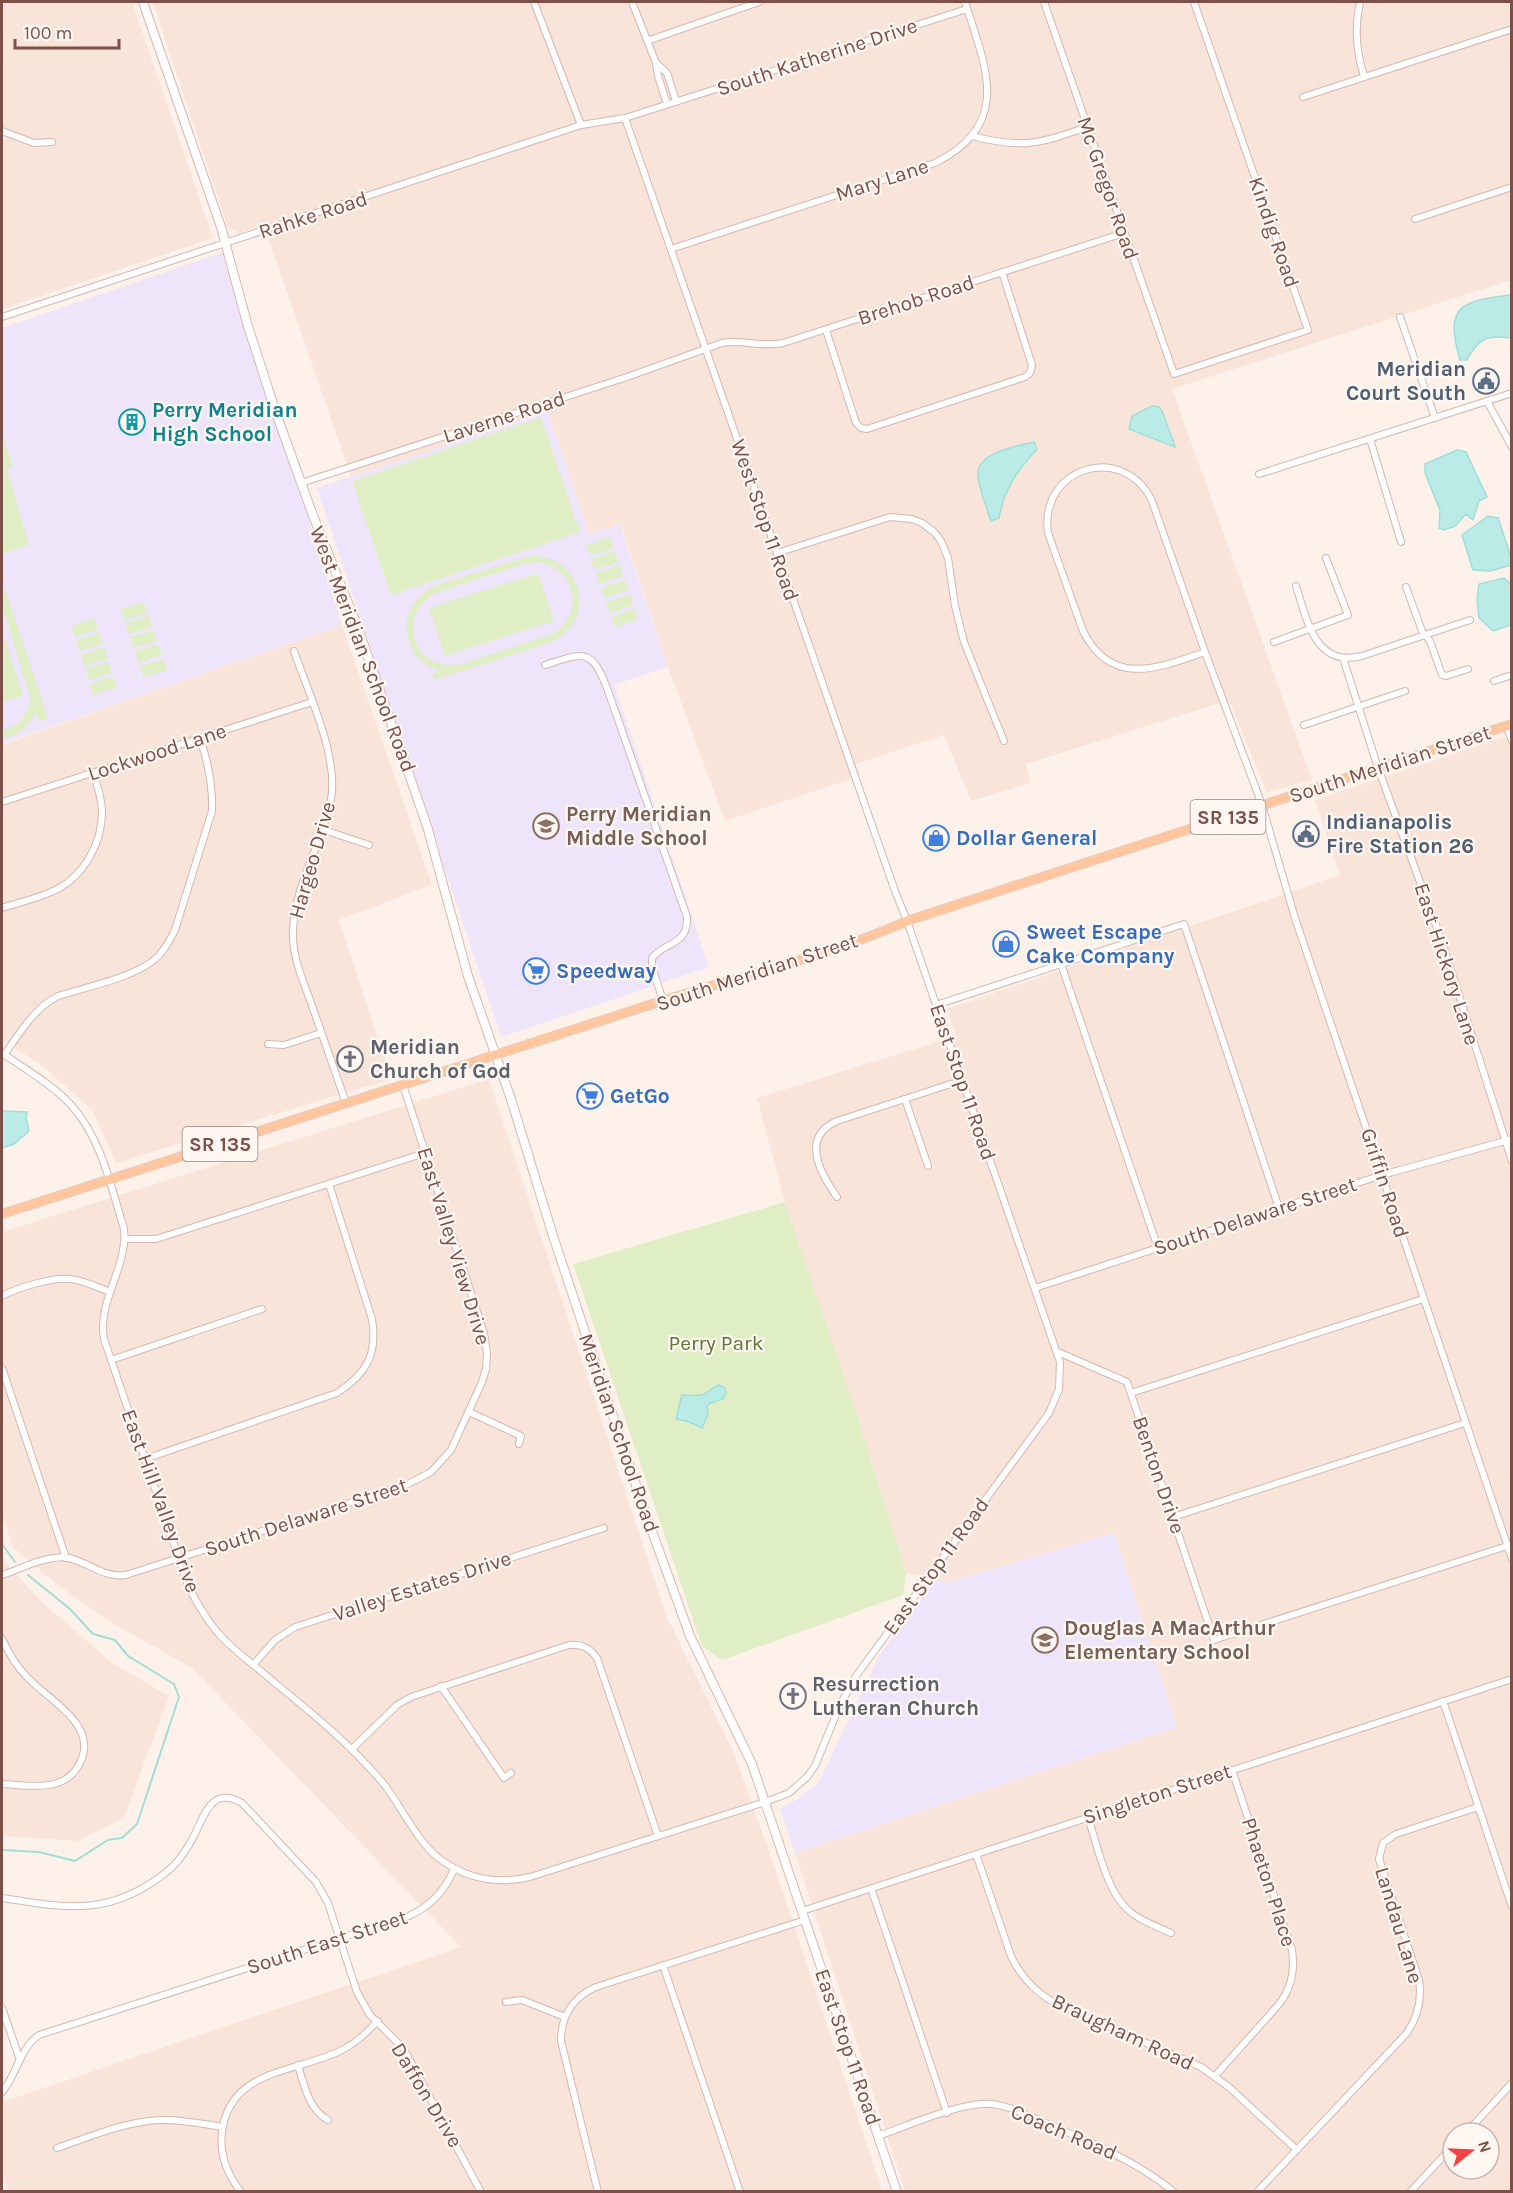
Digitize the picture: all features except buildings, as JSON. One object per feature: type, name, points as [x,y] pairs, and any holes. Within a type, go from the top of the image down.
[{"type":"main road","points":[[143,2],[226,244]]},
{"type":"main road","name":"West Meridian School Road","points":[[226,244],[257,354],[300,483],[349,604],[422,809],[468,976],[495,1056]]},
{"type":"main road","name":"South Meridian Street","points":[[2,1214],[884,932],[907,921],[1509,724]]},
{"type":"main road","name":"Meridian School Road","points":[[495,1056],[569,1286],[680,1612],[695,1648],[740,1736],[765,1802]]},
{"type":"main road","name":"East Stop 11 Road","points":[[765,1802],[897,2192]]},
{"type":"street","points":[[534,2],[581,125]]},
{"type":"street","points":[[632,2],[656,63],[667,104]]},
{"type":"street","points":[[647,41],[759,2]]},
{"type":"street","points":[[965,2],[986,68],[988,87],[985,109],[972,135],[999,143],[1022,144],[1054,139],[1087,127]]},
{"type":"street","name":"Mc Gregor Road","points":[[1044,2],[1174,374]]},
{"type":"street","name":"Kindig Road","points":[[1174,374],[1308,330],[1194,2]]},
{"type":"street","points":[[1360,2],[1356,41],[1364,76]]},
{"type":"street","name":"South Katherine Drive","points":[[625,118],[967,9]]},
{"type":"street","points":[[1303,97],[1512,29]]},
{"type":"street","points":[[656,63],[667,73],[676,101]]},
{"type":"street","name":"Rahke Road","points":[[2,317],[581,125],[625,118]]},
{"type":"street","name":"West Stop 11 Road","points":[[625,118],[907,921]]},
{"type":"street","points":[[2,131],[34,143],[52,142]]},
{"type":"street","name":"Mary Lane","points":[[671,249],[935,163],[950,156],[972,135]]},
{"type":"street","points":[[1415,219],[1512,187]]},
{"type":"street","name":"Brehob Road","points":[[706,348],[733,341],[774,345],[1124,233]]},
{"type":"street","points":[[826,330],[857,425],[866,429],[1026,377],[1032,365],[1002,272]]},
{"type":"street","points":[[1400,317],[1435,418]]},
{"type":"street","name":"Laverne Road","points":[[300,483],[627,377],[706,348]]},
{"type":"street","points":[[1258,474],[1512,393]]},
{"type":"street","points":[[1487,401],[1512,447]]},
{"type":"street","points":[[1370,439],[1401,542]]},
{"type":"street","name":"Griffin Road","points":[[1205,652],[1158,668],[1132,669],[1117,665],[1096,650],[1086,637],[1049,536],[1047,513],[1053,495],[1061,484],[1074,474],[1098,467],[1120,471],[1137,480],[1148,492],[1262,806],[1295,918],[1512,1559]]},
{"type":"street","points":[[777,553],[890,517],[912,519],[927,526],[945,548],[959,626],[1004,741]]},
{"type":"street","points":[[1274,642],[1348,615],[1326,558]]},
{"type":"street","points":[[1296,586],[1315,640],[1322,648],[1343,658],[1359,657],[1470,620]]},
{"type":"street","points":[[1406,586],[1422,631],[1430,640],[1444,676],[1468,669]]},
{"type":"street","name":"Hargeo Drive","points":[[294,651],[329,752],[333,779],[331,801],[297,903],[293,922],[293,942],[298,967],[346,1103]]},
{"type":"street","points":[[545,665],[575,655],[585,656],[599,668],[607,688],[687,917],[687,929],[684,936],[651,958],[663,1001]]},
{"type":"street","name":"East Hickory Lane","points":[[1343,658],[1378,768],[1440,939],[1508,1140],[1512,1161]]},
{"type":"street","points":[[1494,681],[1512,675]]},
{"type":"street","points":[[1304,725],[1405,691]]},
{"type":"street","name":"Lockwood Lane","points":[[2,802],[312,702]]},
{"type":"street","points":[[1509,724],[1512,741]]},
{"type":"street","points":[[3,1054],[36,1011],[46,1002],[137,970],[154,960],[166,947],[175,930],[212,811],[213,791],[208,763],[200,738]]},
{"type":"street","points":[[2,908],[52,892],[74,877],[92,854],[102,820],[100,795],[93,772]]},
{"type":"street","points":[[321,829],[369,845]]},
{"type":"street","name":"East Stop 11 Road","points":[[765,1802],[789,1793],[807,1778],[815,1766],[840,1705],[856,1676],[1047,1416],[1055,1401],[1059,1385],[1058,1352],[907,921]]},
{"type":"street","points":[[936,1005],[1184,924],[1279,1208]]},
{"type":"street","points":[[1061,964],[1158,1248]]},
{"type":"street","points":[[268,1044],[284,1045],[321,1033]]},
{"type":"street","name":"East Hill Valley Drive","points":[[3,1054],[57,1092],[71,1105],[89,1129],[108,1180],[124,1229],[125,1239],[122,1258],[104,1311],[102,1327],[111,1360],[189,1588],[201,1611],[219,1635],[353,1748],[384,1785],[429,1850],[454,1869]]},
{"type":"street","points":[[837,1197],[825,1180],[816,1153],[816,1142],[827,1126],[835,1121],[963,1080]]},
{"type":"street","name":"East Valley View Drive","points":[[403,1085],[484,1334],[487,1353],[482,1382],[469,1412],[451,1450],[436,1468]]},
{"type":"street","points":[[905,1099],[928,1166]]},
{"type":"street","name":"South Delaware Street","points":[[1035,1287],[1382,1175],[1508,1140]]},
{"type":"street","points":[[125,1239],[156,1239],[425,1153]]},
{"type":"street","points":[[145,1459],[337,1393],[354,1382],[362,1372],[370,1358],[374,1338],[372,1319],[329,1184]]},
{"type":"street","points":[[2,1296],[54,1279],[67,1278],[110,1292]]},
{"type":"street","points":[[1131,1393],[1423,1299]]},
{"type":"street","points":[[111,1360],[262,1309]]},
{"type":"street","name":"Benton Drive","points":[[1058,1352],[1127,1382],[1214,1640],[1507,1546]]},
{"type":"street","points":[[2,1368],[66,1558],[51,1559],[2,1575]]},
{"type":"street","points":[[469,1412],[521,1436],[519,1444]]},
{"type":"street","points":[[1173,1517],[1465,1423]]},
{"type":"street","name":"South Delaware Street","points":[[66,1558],[102,1573],[126,1575],[408,1484],[436,1468]]},
{"type":"street","name":"Valley Estates Drive","points":[[253,1665],[275,1640],[293,1627],[604,1528]]},
{"type":"street","points":[[2,1639],[11,1657],[27,1678],[72,1718],[84,1740],[83,1757],[76,1771],[67,1780],[45,1786],[2,1784]]},
{"type":"street","points":[[353,1748],[397,1705],[411,1697],[577,1644],[592,1651],[597,1658],[658,1836]]},
{"type":"street","name":"Singleton Street","points":[[565,2017],[576,2000],[590,1990],[803,1915],[871,1888],[1512,1679]]},
{"type":"street","points":[[441,1686],[504,1778],[511,1773]]},
{"type":"street","points":[[1443,1701],[1512,1907]]},
{"type":"street","name":"Phaeton Place","points":[[1215,2076],[1282,2000],[1293,1973],[1292,1950],[1232,1770]]},
{"type":"street","name":"Daffon Drive","points":[[2,1898],[60,1907],[85,1908],[110,1902],[141,1889],[165,1874],[181,1857],[211,1804],[220,1798],[233,1798],[242,1803],[316,1882],[328,1903],[357,1992],[367,2009],[403,2048],[481,2192]]},
{"type":"street","points":[[454,1869],[475,1878],[491,1881],[511,1881],[530,1877],[765,1802]]},
{"type":"street","name":"Landau Lane","points":[[1257,2192],[1406,2034],[1418,2012],[1419,1980],[1379,1859],[1383,1843],[1396,1833],[1478,1807]]},
{"type":"street","points":[[1088,1817],[1116,1896],[1126,1909],[1138,1918],[1171,1933]]},
{"type":"street","name":"Braugham Road","points":[[976,1854],[1011,1956],[1017,1968],[1034,1988],[1055,2003],[1183,2058],[1215,2076],[1297,2150]]},
{"type":"street","name":"South East Street","points":[[2,2092],[31,2041],[39,2035],[421,1911],[441,1894],[454,1869]]},
{"type":"street","points":[[871,1888],[947,2113]]},
{"type":"street","points":[[663,1965],[740,2192]]},
{"type":"street","points":[[506,2002],[522,2000],[565,2017],[561,2034],[562,2051],[580,2112],[598,2192]]},
{"type":"street","points":[[2,2008],[20,2060]]},
{"type":"street","points":[[241,2192],[231,2178],[222,2157],[222,2127],[230,2106],[247,2087],[264,2076],[341,2050],[360,2038],[378,2021]]},
{"type":"street","points":[[298,2066],[310,2100],[316,2110],[328,2120]]},
{"type":"street","points":[[1477,2121],[1512,2083]]},
{"type":"street","name":"Coach Road","points":[[878,2136],[947,2113],[980,2104],[995,2104],[1013,2109],[1130,2161],[1155,2176],[1173,2192]]},
{"type":"street","points":[[57,2148],[129,2124],[149,2121],[173,2120],[222,2127]]},
{"type":"street","points":[[1410,2192],[1441,2159]]},
{"type":"shaded area","points":[[2,2],[132,2],[213,238],[2,309]]},
{"type":"shaded area","points":[[153,2],[1511,2],[1511,280],[1172,389],[1312,780],[1267,792],[1229,700],[1026,764],[1031,783],[971,801],[944,735],[856,764],[860,776],[725,821],[668,667],[621,524],[589,534],[548,411],[351,477],[264,225],[239,233],[228,228]]},
{"type":"shaded area","name":"Perry Meridian High School","points":[[224,252],[342,625],[2,744],[2,328]]},
{"type":"shaded area","name":"Perry Meridian Middle School","points":[[548,411],[589,534],[620,524],[668,667],[614,685],[709,967],[501,1037],[317,488]]},
{"type":"shaded area","points":[[342,625],[432,885],[339,920],[391,1079],[116,1163],[93,1111],[45,1068],[2,1039],[2,745]]},
{"type":"shaded area","points":[[1511,735],[1511,2191],[905,2191],[795,1853],[1177,1726],[1114,1533],[949,1582],[906,1573],[856,1412],[785,1202],[757,1098],[956,1036],[947,1009],[1340,875],[1315,800]]},
{"type":"shaded area","points":[[489,1079],[666,1615],[734,1753],[882,2191],[8,2191],[2,2173],[2,2102],[461,1947],[192,1668],[114,1624],[55,1583],[13,1547],[2,1515],[2,1232]]},
{"type":"shaded area","points":[[1114,1533],[1177,1727],[795,1853],[780,1808],[798,1799],[819,1782],[880,1654],[936,1579],[949,1582]]},
{"type":"shaded area","points":[[2,1559],[43,1603],[112,1663],[169,1696],[124,1818],[77,1841],[2,1836]]},
{"type":"green space","points":[[541,417],[580,532],[391,595],[352,481]]},
{"type":"green space","points":[[2,430],[13,467],[7,469],[29,545],[2,554]]},
{"type":"green space","points":[[610,537],[614,548],[590,555],[586,545]]},
{"type":"green space","points":[[615,551],[618,562],[595,569],[591,559]]},
{"type":"green space","points":[[529,556],[542,557],[564,566],[572,576],[578,591],[579,607],[570,628],[553,641],[434,680],[432,674],[439,671],[425,663],[415,653],[406,629],[408,616],[414,604],[423,593],[437,585]],"holes":[[[537,562],[551,566],[562,574],[569,584],[572,607],[568,619],[547,636],[454,665],[436,662],[425,655],[417,645],[414,621],[418,610],[427,599],[439,592],[524,564]]]},
{"type":"green space","points":[[620,565],[623,576],[600,584],[596,573]]},
{"type":"green space","points":[[538,573],[554,621],[445,656],[429,608]]},
{"type":"green space","points":[[2,580],[48,718],[39,721],[36,713],[22,730],[2,739],[2,730],[18,723],[25,715],[30,697],[2,605]]},
{"type":"green space","points":[[625,580],[629,590],[605,598],[601,588]]},
{"type":"green space","points":[[630,594],[633,605],[610,613],[606,602]]},
{"type":"green space","points":[[144,602],[147,613],[124,620],[120,609]]},
{"type":"green space","points":[[635,609],[638,619],[615,627],[611,617]]},
{"type":"green space","points":[[149,615],[152,627],[129,634],[125,623]]},
{"type":"green space","points":[[95,618],[98,629],[75,637],[71,626]]},
{"type":"green space","points":[[2,630],[23,696],[2,703]]},
{"type":"green space","points":[[153,630],[157,641],[133,648],[130,637]]},
{"type":"green space","points":[[99,633],[103,644],[79,651],[76,640]]},
{"type":"green space","points":[[158,644],[162,655],[138,663],[135,651]]},
{"type":"green space","points":[[104,647],[108,658],[84,666],[81,655]]},
{"type":"green space","points":[[163,659],[167,670],[143,677],[140,666]]},
{"type":"green space","points":[[109,662],[112,673],[89,680],[85,669]]},
{"type":"green space","points":[[113,676],[117,687],[93,695],[90,684]]},
{"type":"green space","name":"Perry Park","points":[[785,1202],[856,1412],[906,1573],[903,1595],[722,1660],[702,1646],[573,1264]]},
{"type":"water","points":[[1511,295],[1511,338],[1485,339],[1476,346],[1467,360],[1460,360],[1454,327],[1461,309],[1480,300]]},
{"type":"water","points":[[1152,406],[1159,407],[1163,413],[1175,447],[1129,429],[1132,416]]},
{"type":"water","points":[[1034,442],[1037,449],[1012,481],[1004,498],[999,518],[991,521],[978,476],[981,464],[1002,450]]},
{"type":"water","points":[[1457,450],[1466,452],[1487,497],[1479,501],[1473,520],[1466,514],[1455,526],[1444,530],[1439,528],[1440,510],[1425,473],[1425,464]]},
{"type":"water","points":[[1488,516],[1498,518],[1511,557],[1511,565],[1491,571],[1473,570],[1462,535]]},
{"type":"water","points":[[1504,578],[1511,584],[1511,625],[1493,631],[1479,618],[1477,600],[1479,584]]},
{"type":"water","points":[[2,1111],[27,1112],[29,1131],[14,1144],[2,1148]]},
{"type":"water","points":[[719,1385],[725,1388],[726,1393],[723,1399],[707,1406],[708,1414],[702,1428],[676,1419],[682,1395],[702,1395]]},
{"type":"waterway","points":[[2,1544],[15,1562]]},
{"type":"waterway","points":[[2,1850],[39,1852],[75,1861],[108,1840],[122,1838],[137,1824],[179,1697],[174,1684],[128,1656],[115,1640],[93,1634],[70,1609],[28,1575]]},
{"type":"place","name":"Meridian Court South","points":[[1486,381]]},
{"type":"place","name":"Perry Meridian High School","points":[[132,422]]},
{"type":"place","name":"Perry Meridian Middle School","points":[[546,826]]},
{"type":"place","name":"Indianapolis Fire Station 26","points":[[1306,834]]},
{"type":"place","name":"Dollar General","points":[[936,838]]},
{"type":"place","name":"Sweet Escape Cake Company","points":[[1006,944]]},
{"type":"place","name":"Speedway","points":[[536,971]]},
{"type":"place","name":"Meridian Church of God","points":[[350,1059]]},
{"type":"place","name":"GetGo","points":[[590,1096]]},
{"type":"place","name":"Douglas A MacArthur Elementary School","points":[[1045,1640]]},
{"type":"place","name":"Resurrection Lutheran Church","points":[[793,1696]]}]
